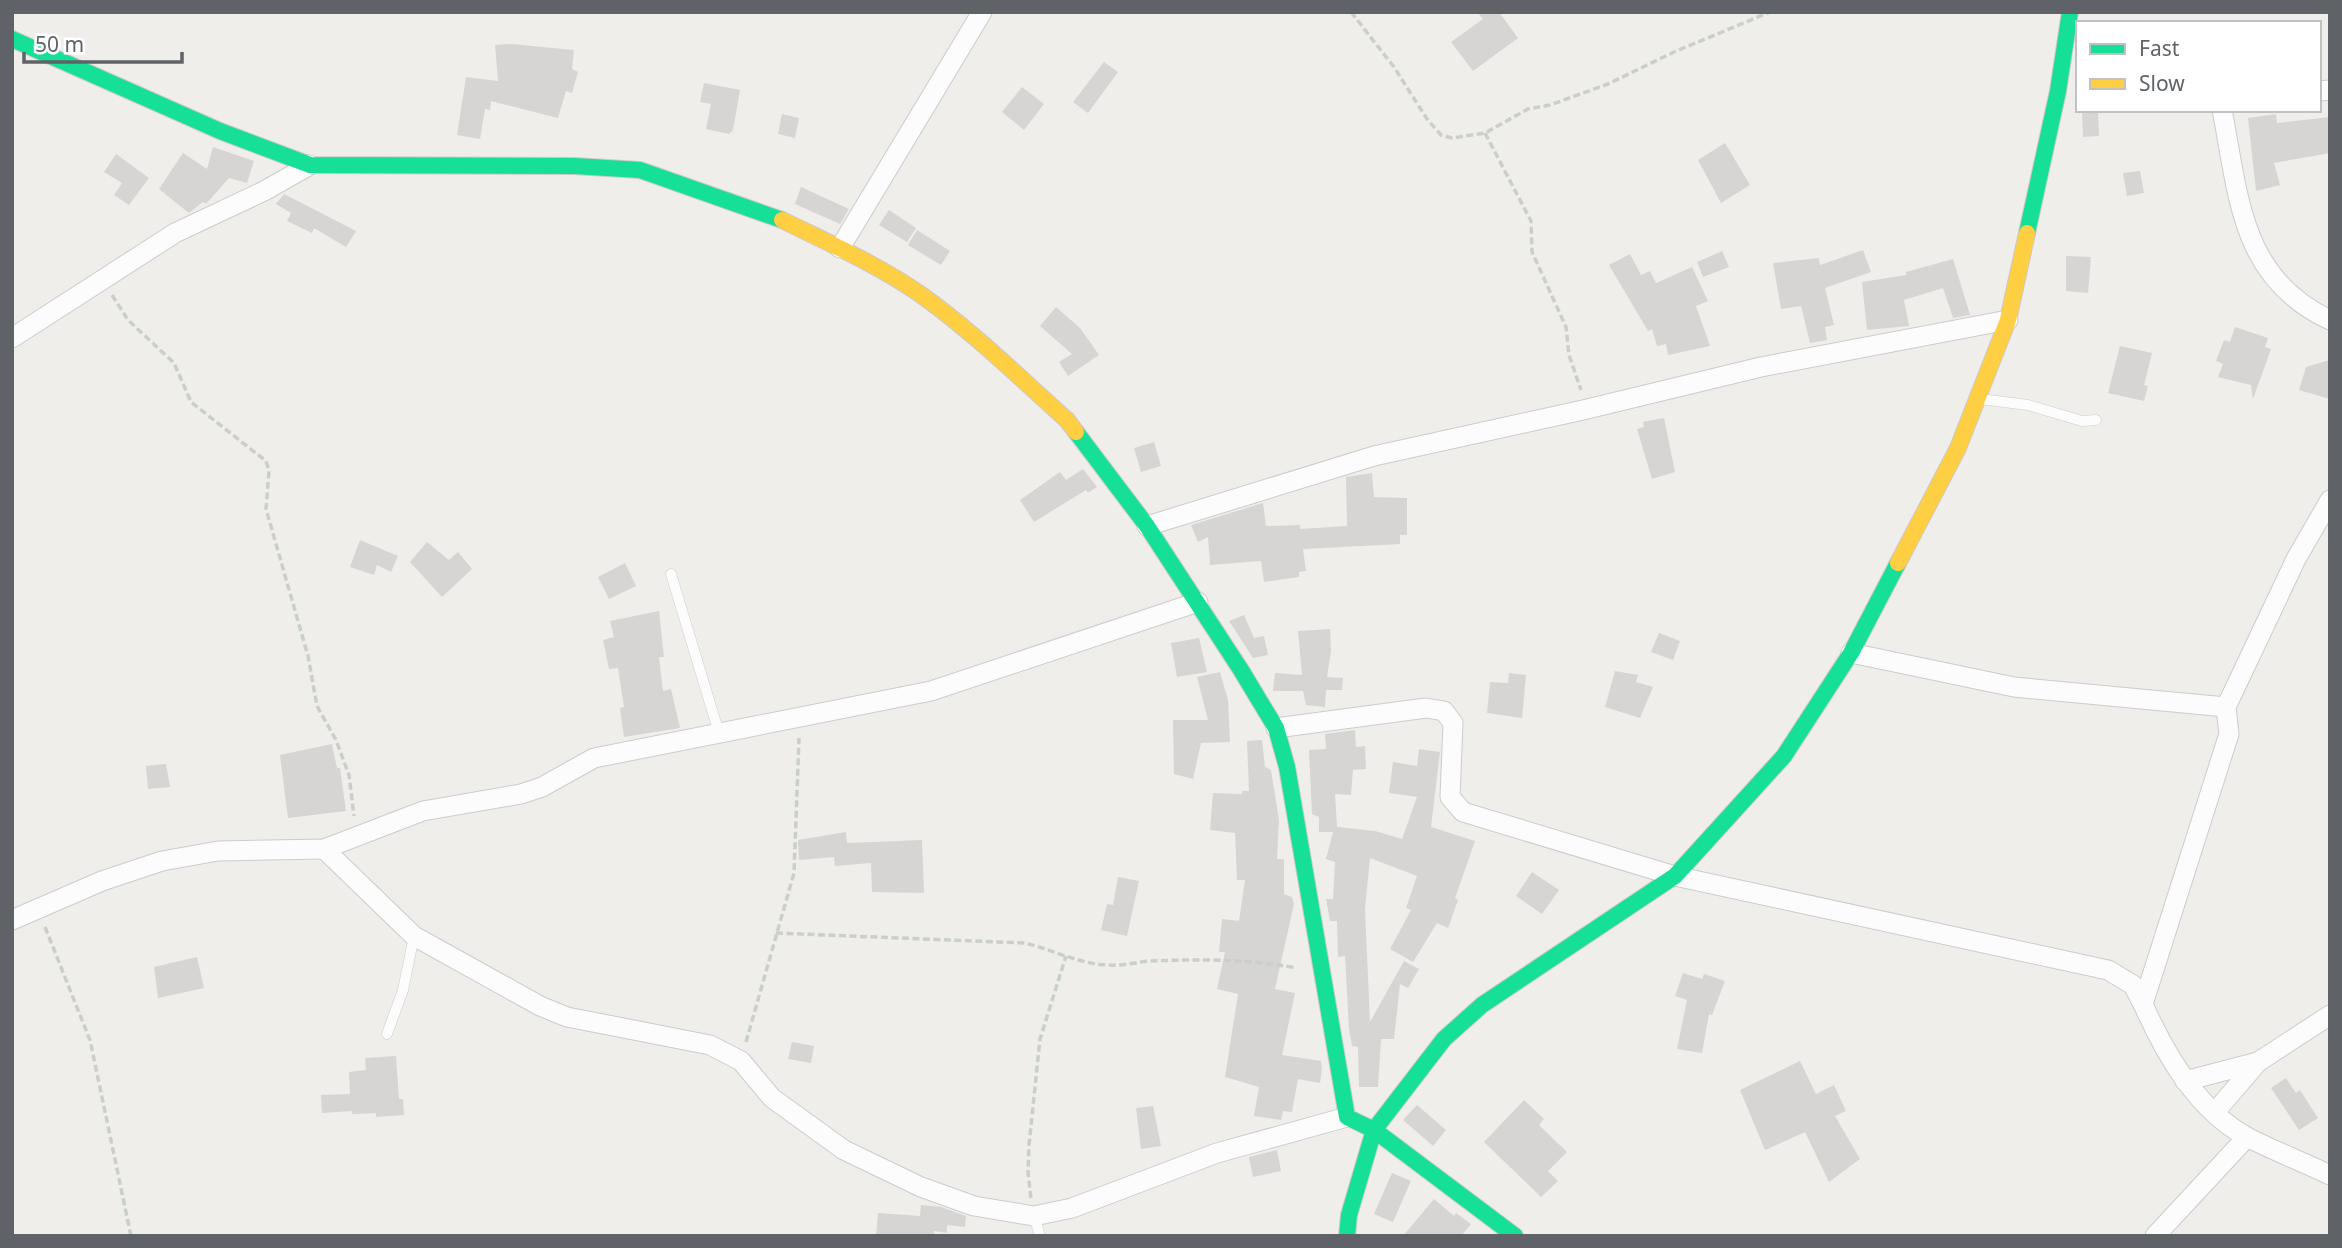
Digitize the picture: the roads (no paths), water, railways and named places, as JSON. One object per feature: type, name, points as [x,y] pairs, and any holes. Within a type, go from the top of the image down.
[{"type":"street","points":[[840,248],[982,12]]},
{"type":"street","points":[[1347,1236],[1349,1214],[1374,1130],[1444,1039],[1482,1005],[1675,876],[1784,756],[1851,653],[1958,448],[2008,320],[2057,91],[2070,12]]},
{"type":"street","points":[[12,39],[220,131],[310,165],[574,166],[640,170],[780,219],[840,248],[918,293],[969,332],[1067,420],[1147,526],[1276,728],[1287,767],[1346,1117]]},
{"type":"street","points":[[2057,91],[2076,91]]},
{"type":"street","points":[[2222,112],[2247,236],[2280,286],[2305,309],[2330,320]]},
{"type":"street","points":[[12,338],[101,278],[175,233],[264,191],[310,165]]},
{"type":"street","points":[[1147,526],[1374,456],[1761,367],[2008,320]]},
{"type":"street","points":[[2143,1004],[2228,734],[2226,707],[2296,559],[2330,500]]},
{"type":"street","points":[[12,920],[102,881],[162,861],[218,850],[324,849],[423,811],[542,788],[594,758],[931,691],[1198,602]]},
{"type":"street","points":[[1851,653],[2014,687],[2226,707]]},
{"type":"street","points":[[1276,728],[1426,708],[1444,711],[1453,723],[1450,797],[1464,812],[1675,876],[2108,970],[2133,985],[2185,1081],[2215,1112],[2247,1137],[2330,1175]]},
{"type":"street","points":[[324,849],[414,936],[540,1006],[567,1017],[710,1045],[741,1061],[772,1098],[844,1150],[921,1187],[974,1206],[1034,1216],[1072,1208],[1217,1153],[1346,1117],[1374,1130],[1515,1236]]},
{"type":"street","points":[[2215,1112],[2258,1062],[2330,1015]]},
{"type":"street","points":[[2185,1081],[2258,1062]]},
{"type":"street","points":[[2155,1236],[2247,1137]]},
{"type":"lane","points":[[1979,398],[2028,405],[2082,421],[2096,419]]},
{"type":"lane","points":[[671,574],[719,733]]},
{"type":"lane","points":[[387,1034],[402,990],[414,936]]},
{"type":"lane","points":[[1034,1216],[1040,1236]]}]
